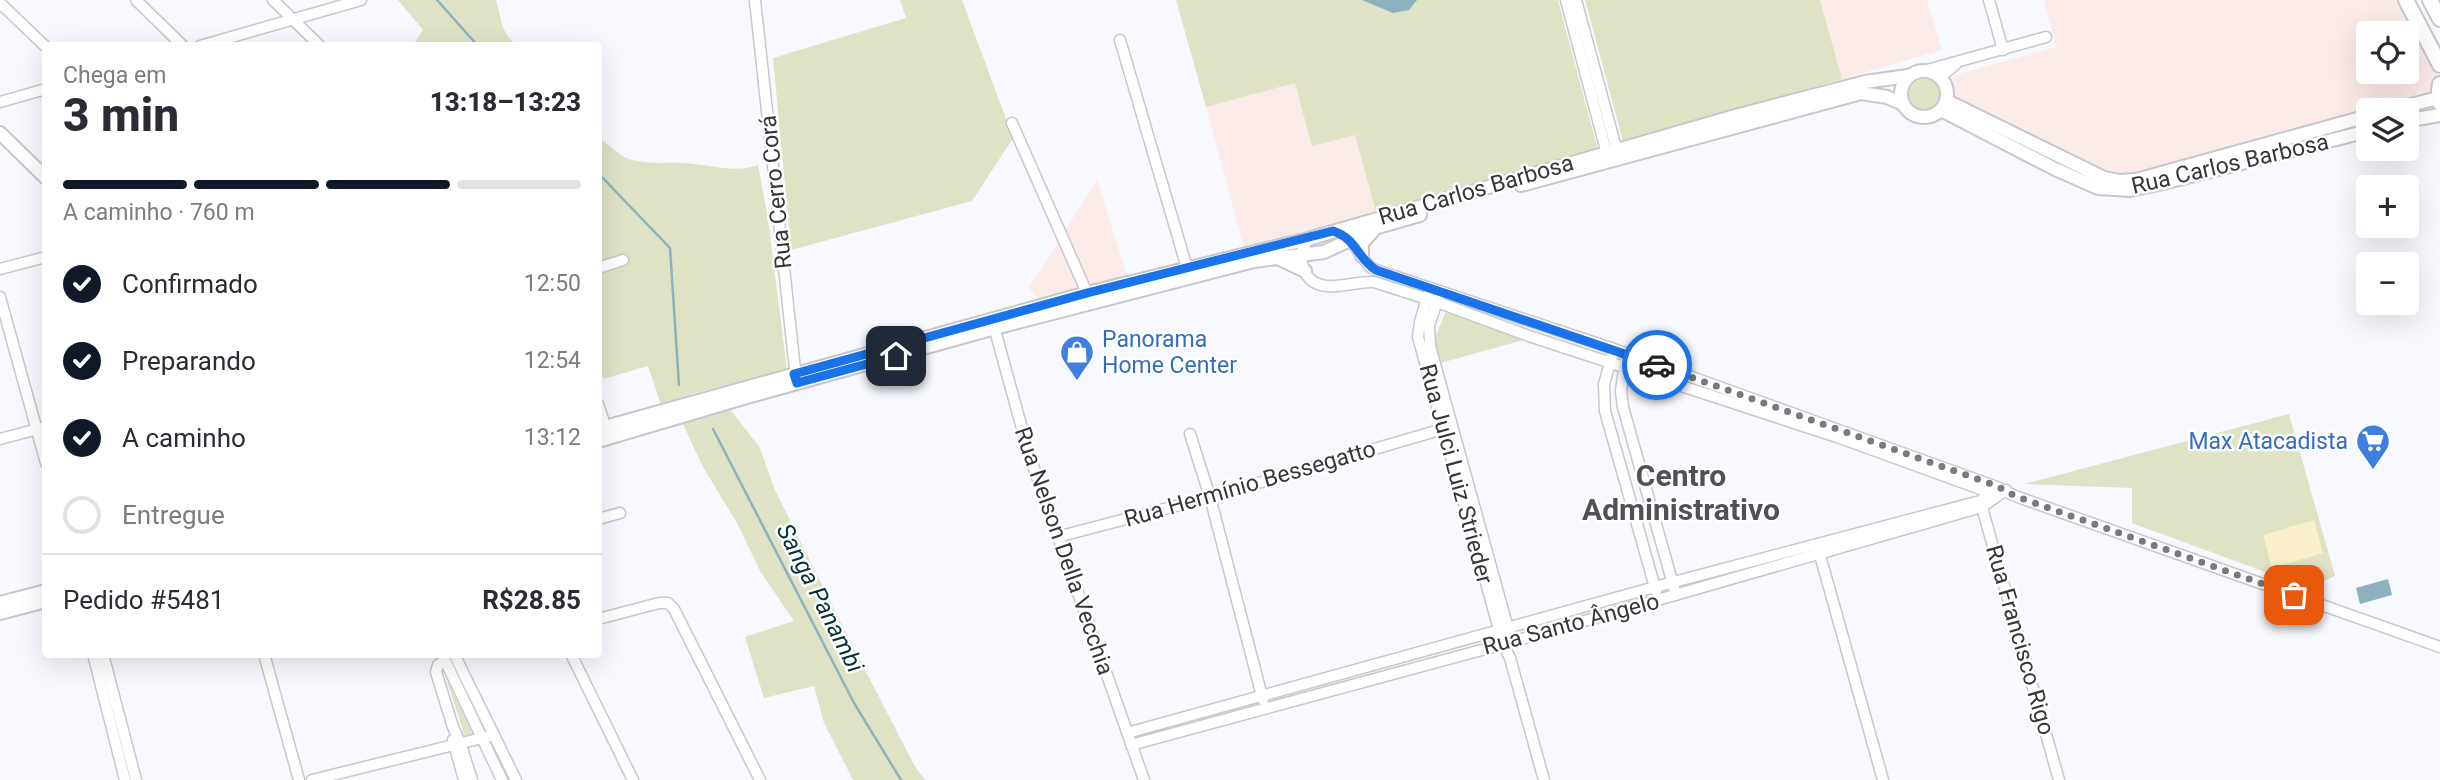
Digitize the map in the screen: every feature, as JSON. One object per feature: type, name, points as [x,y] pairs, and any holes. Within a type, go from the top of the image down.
[{"type":"main road","points":[[2406,0],[2440,65]]},
{"type":"main road","points":[[2430,0],[2440,19]]},
{"type":"street","points":[[135,0],[179,42]]},
{"type":"street","points":[[274,0],[316,42]]},
{"type":"street","points":[[214,42],[361,0]]},
{"type":"street","name":"Rua Cerro Corá","points":[[755,0],[796,378]]},
{"type":"street","points":[[1566,0],[1613,155]]},
{"type":"street","points":[[1576,0],[1613,155]]},
{"type":"street","points":[[1989,0],[2003,50]]},
{"type":"street","points":[[0,2],[42,43]]},
{"type":"street","name":"Rua Carlos Barbosa","points":[[993,324],[1087,293],[1308,239],[1472,195],[1839,89],[1908,76],[2046,37]]},
{"type":"street","points":[[1120,40],[1186,268]]},
{"type":"street","name":"Rua Carlos Barbosa","points":[[1940,77],[1959,61]]},
{"type":"street","points":[[1927,70],[1946,84],[1944,105]]},
{"type":"street","points":[[1903,104],[1901,89],[1908,76]]},
{"type":"street","points":[[0,102],[42,90]]},
{"type":"street","name":"Rua Carlos Barbosa","points":[[1613,155],[1861,93],[1887,97],[1903,104],[1913,115],[1920,117],[1927,117],[1944,105]]},
{"type":"street","points":[[2419,101],[2439,95]]},
{"type":"street","name":"Rua Carlos Barbosa","points":[[1944,105],[2104,178],[2119,181],[2194,170],[2356,134]]},
{"type":"street","name":"Rua Carlos Barbosa","points":[[1944,105],[2055,169],[2098,188],[2109,190],[2130,190],[2356,120]]},
{"type":"street","points":[[2419,119],[2440,115]]},
{"type":"street","points":[[1012,123],[1087,293]]},
{"type":"street","points":[[0,133],[42,174]]},
{"type":"street","points":[[2055,169],[2062,157]]},
{"type":"street","name":"Rua Carlos Barbosa","points":[[603,434],[993,324],[1254,261],[1324,252],[1378,228],[1472,195]]},
{"type":"street","points":[[1362,256],[1362,243],[1378,228]]},
{"type":"street","points":[[1333,231],[1351,240],[1376,270],[1529,335],[1803,420]]},
{"type":"street","points":[[1308,239],[1300,256],[1305,271],[1313,281],[1324,286],[1345,286],[1366,281],[1434,295],[1614,349],[1998,491],[2440,647]]},
{"type":"street","points":[[0,269],[42,258]]},
{"type":"street","points":[[1276,258],[1305,271]]},
{"type":"street","points":[[602,267],[624,260]]},
{"type":"street","name":"Rua Julci Luiz Strieder","points":[[1434,295],[1418,337],[1504,629]]},
{"type":"street","name":"Rua Julci Luiz Strieder","points":[[1434,295],[1429,325],[1430,346],[1544,780]]},
{"type":"street","points":[[0,297],[41,428],[0,439]]},
{"type":"street","name":"Rua Nelson Della Vecchia","points":[[993,324],[1029,454],[1144,780]]},
{"type":"street","points":[[1614,349],[1604,384],[1605,411],[1659,600]]},
{"type":"street","points":[[1627,354],[1620,391],[1623,407],[1676,596]]},
{"type":"street","name":"Rua Hermínio Bessegatto","points":[[1057,537],[1210,497],[1443,429]]},
{"type":"street","points":[[1190,434],[1210,497],[1264,708]]},
{"type":"street","name":"Rua Santo Ângelo","points":[[1127,733],[1672,582],[1818,549],[1981,504],[1998,491]]},
{"type":"street","name":"Rua Francisco Rigo","points":[[1981,504],[2059,780]]},
{"type":"street","points":[[602,518],[620,513]]},
{"type":"street","points":[[1818,549],[1882,780]]},
{"type":"street","name":"Rua Santo Ângelo","points":[[1131,745],[1676,596],[1818,549]]},
{"type":"street","points":[[0,603],[42,592]]},
{"type":"street","points":[[0,613],[42,602]]},
{"type":"street","points":[[602,618],[659,603],[668,603],[674,609],[760,780]]},
{"type":"street","points":[[94,658],[125,780]]},
{"type":"street","points":[[104,658],[136,780]]},
{"type":"street","points":[[265,658],[299,780]]},
{"type":"street","points":[[449,658],[438,665],[436,672],[453,727],[464,780]]},
{"type":"street","points":[[453,658],[516,780]]},
{"type":"street","points":[[453,658],[482,739],[502,780]]},
{"type":"street","points":[[573,658],[633,780]]},
{"type":"street","points":[[312,780],[494,735]]},
{"type":"street","points":[[457,746],[472,780]]},
{"type":"shaded area","points":[[1820,0],[1927,0],[1942,50],[1842,79]]},
{"type":"shaded area","points":[[2044,0],[2401,0],[2412,21],[2356,21],[2356,84],[2419,84],[2419,34],[2440,73],[2428,93],[2410,98],[2356,98],[2356,113],[2136,176],[2109,175],[1958,101],[1951,82],[1955,75],[2056,47]]},
{"type":"shaded area","points":[[1295,83],[1355,134],[1376,212],[1244,248],[1206,107]]},
{"type":"shaded area","points":[[1097,180],[1128,279],[1041,302],[1029,288]]},
{"type":"green space","points":[[398,0],[496,0],[505,31],[513,42],[415,42],[423,30]]},
{"type":"green space","points":[[900,0],[962,0],[1013,138],[972,201],[791,250],[773,58],[906,18]]},
{"type":"green space","points":[[1176,0],[1558,0],[1598,150],[1376,212],[1355,135],[1312,146],[1295,83],[1206,107]]},
{"type":"green space","points":[[1585,0],[1820,0],[1842,79],[1623,141]]},
{"type":"green space","points":[[1925,79],[1936,84],[1941,95],[1936,106],[1925,111],[1914,106],[1909,95],[1914,84]]},
{"type":"green space","points":[[602,140],[621,155],[637,161],[730,169],[758,165],[768,219],[787,370],[695,393],[661,405],[648,366],[603,379]]},
{"type":"green space","points":[[1446,311],[1527,339],[1437,364],[1432,345]]},
{"type":"green space","points":[[726,404],[760,448],[774,488],[844,629],[914,765],[925,780],[853,780],[824,723],[814,686],[764,698],[745,637],[794,621],[760,571],[737,523],[703,467],[680,418]]},
{"type":"green space","points":[[2289,414],[2335,576],[2308,588],[2132,523],[2132,488],[2024,484]]},
{"type":"green space","points":[[446,678],[470,728],[474,735],[465,737]]},
{"type":"sand","points":[[2314,520],[2323,553],[2272,568],[2263,535]]},
{"type":"water","points":[[1362,0],[1417,0],[1409,10],[1393,13]]},
{"type":"water","points":[[2388,579],[2392,595],[2360,604],[2356,588]]},
{"type":"waterway","name":"Sanga Panambi","points":[[437,0],[474,42]]},
{"type":"waterway","name":"Sanga Panambi","points":[[602,177],[670,248],[679,385]]},
{"type":"waterway","name":"Sanga Panambi","points":[[713,429],[854,703],[901,780]]},
{"type":"way so far","points":[[1657,365],[2294,595]]},
{"type":"place","name":"Panorama Home Center","points":[[1077,382]]},
{"type":"place","name":"Max Atacadista","points":[[2373,471]]},
{"type":"district","name":"Centro Administrativo","points":[[1681,492]]},
{"type":"route","points":[[896,356],[797,383],[794,374],[1087,293],[1333,231],[1351,240],[1370,267],[1376,270],[1657,365]]}]
